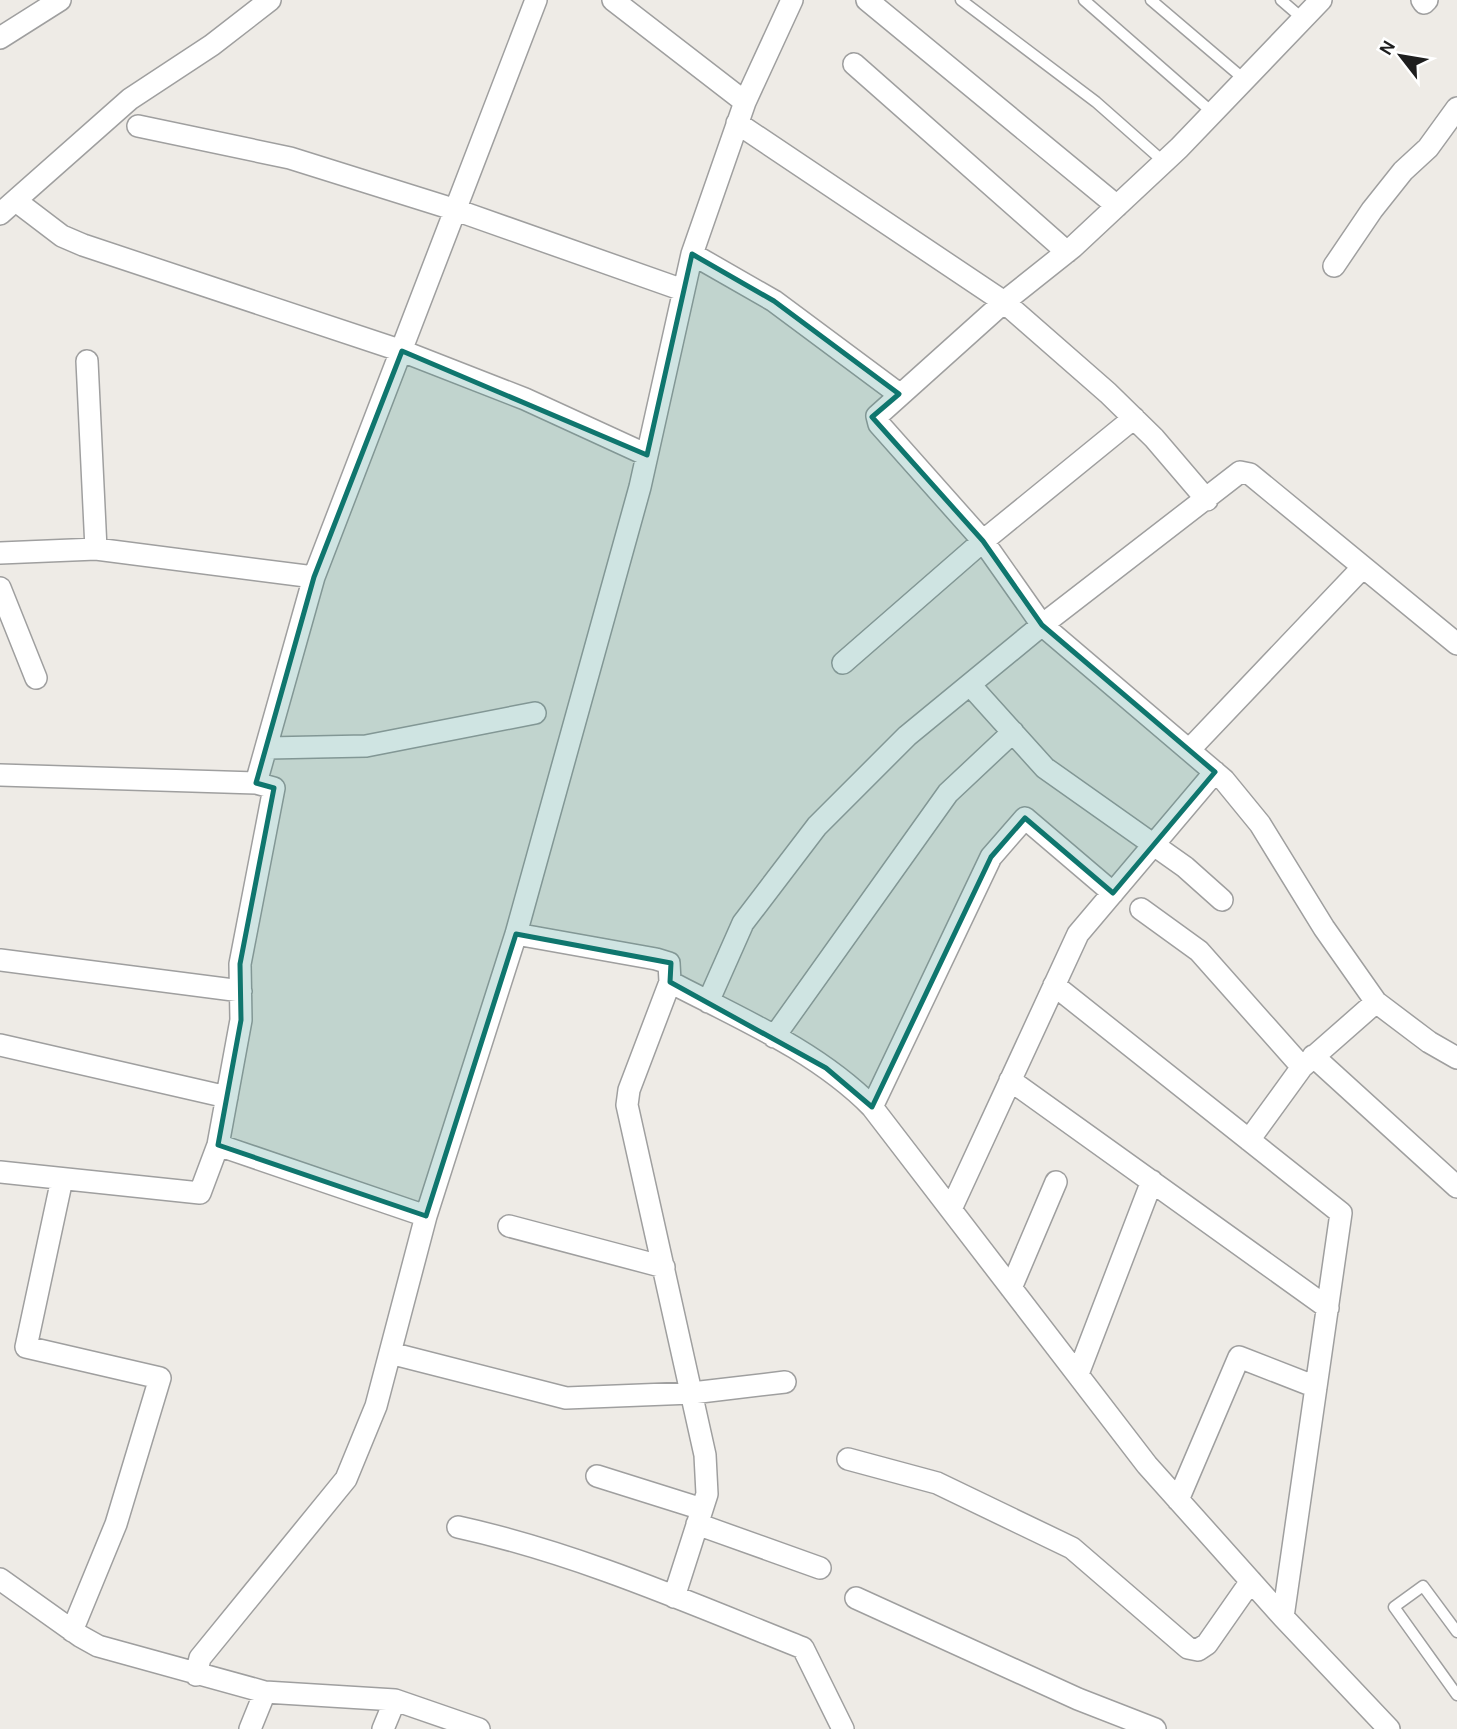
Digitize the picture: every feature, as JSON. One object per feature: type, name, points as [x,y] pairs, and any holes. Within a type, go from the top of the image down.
[{"type":"street","points":[[0,38],[60,0]]},
{"type":"street","points":[[270,0],[212,44],[130,99],[8,208],[83,245],[402,351],[525,399],[647,455]]},
{"type":"street","points":[[256,783],[268,748],[314,576],[536,0]]},
{"type":"street","points":[[612,0],[745,102]]},
{"type":"street","points":[[196,1675],[200,1658],[346,1479],[376,1406],[426,1216],[516,934],[647,455],[692,254],[745,102],[792,0]]},
{"type":"street","points":[[867,0],[1117,206]]},
{"type":"street","points":[[1321,0],[1164,162],[1067,251],[898,394],[877,416],[879,424],[983,541],[1042,625],[1190,749],[1215,772],[1260,824],[1324,928],[1376,1002],[1429,1042],[1457,1058]]},
{"type":"street","points":[[1422,0],[1424,3],[1427,0]]},
{"type":"street","points":[[854,64],[1067,251]]},
{"type":"street","points":[[1334,266],[1372,210],[1403,171],[1428,148],[1457,108]]},
{"type":"street","points":[[737,123],[1004,302],[1134,418],[1207,499]]},
{"type":"street","points":[[138,126],[290,158],[456,210],[683,290]]},
{"type":"street","points":[[692,254],[774,301],[898,394]]},
{"type":"street","points":[[87,361],[96,549]]},
{"type":"street","points":[[843,663],[983,541],[1134,418]]},
{"type":"street","points":[[708,1002],[743,923],[817,826],[907,736],[1042,625],[1245,471],[1457,645]]},
{"type":"street","points":[[0,553],[96,549],[314,576]]},
{"type":"street","points":[[1190,749],[1363,567]]},
{"type":"street","points":[[0,588],[36,678]]},
{"type":"street","points":[[971,686],[1045,768],[1185,867],[1222,900]]},
{"type":"street","points":[[268,748],[366,746],[535,713]]},
{"type":"street","points":[[774,1037],[948,793],[1013,732]]},
{"type":"street","points":[[951,1209],[1077,934],[1215,772]]},
{"type":"street","points":[[0,775],[256,783],[274,788],[240,964],[242,1020],[218,1146],[200,1193],[0,1172]]},
{"type":"street","points":[[872,1107],[991,858],[1025,818],[1113,893]]},
{"type":"street","points":[[1141,909],[1199,951],[1308,1062],[1457,1187]]},
{"type":"street","points":[[516,934],[663,961],[671,969],[670,982],[629,1090],[627,1105],[705,1455],[707,1494],[674,1597]]},
{"type":"street","points":[[0,960],[241,991]]},
{"type":"street","points":[[670,982],[774,1037],[851,1085],[872,1107],[1077,1374],[1178,1500],[1389,1729]]},
{"type":"street","points":[[1054,985],[1342,1213],[1283,1617]]},
{"type":"street","points":[[1249,1140],[1308,1062],[1376,1002]]},
{"type":"street","points":[[0,1045],[227,1097]]},
{"type":"street","points":[[1010,1080],[1328,1308]]},
{"type":"street","points":[[218,1146],[426,1216]]},
{"type":"street","points":[[62,1179],[26,1347],[160,1378],[116,1524],[72,1631]]},
{"type":"street","points":[[1077,1374],[1152,1181]]},
{"type":"street","points":[[1011,1288],[1056,1182]]},
{"type":"street","points":[[509,1226],[664,1267]]},
{"type":"street","points":[[390,1353],[566,1398],[692,1393],[785,1382]]},
{"type":"street","points":[[1178,1500],[1239,1357],[1316,1387]]},
{"type":"street","points":[[848,1459],[937,1483],[1072,1548],[1188,1648],[1198,1650],[1208,1644],[1251,1581]]},
{"type":"street","points":[[597,1476],[820,1568]]},
{"type":"street","points":[[458,1527],[516,1540],[674,1597],[803,1648],[843,1729]]},
{"type":"street","points":[[0,1579],[72,1631],[98,1646],[265,1692],[395,1700],[479,1729]]},
{"type":"street","points":[[856,1598],[1078,1699],[1155,1729]]},
{"type":"street","points":[[250,1729],[265,1692]]},
{"type":"street","points":[[383,1729],[395,1700]]},
{"type":"lane","points":[[961,0],[1096,102],[1164,162]]},
{"type":"lane","points":[[1084,0],[1213,113]]},
{"type":"lane","points":[[1151,0],[1245,80]]},
{"type":"lane","points":[[1281,0],[1303,19]]},
{"type":"lane","points":[[1457,1632],[1423,1586],[1394,1608],[1457,1695]]},
{"type":"highlighted area","points":[[692,254],[774,301],[899,394],[872,417],[983,541],[1042,625],[1215,772],[1113,893],[1025,818],[991,857],[872,1107],[826,1068],[670,982],[671,963],[516,934],[426,1216],[218,1145],[241,1020],[240,964],[274,788],[256,783],[314,577],[402,351],[647,455]]}]
